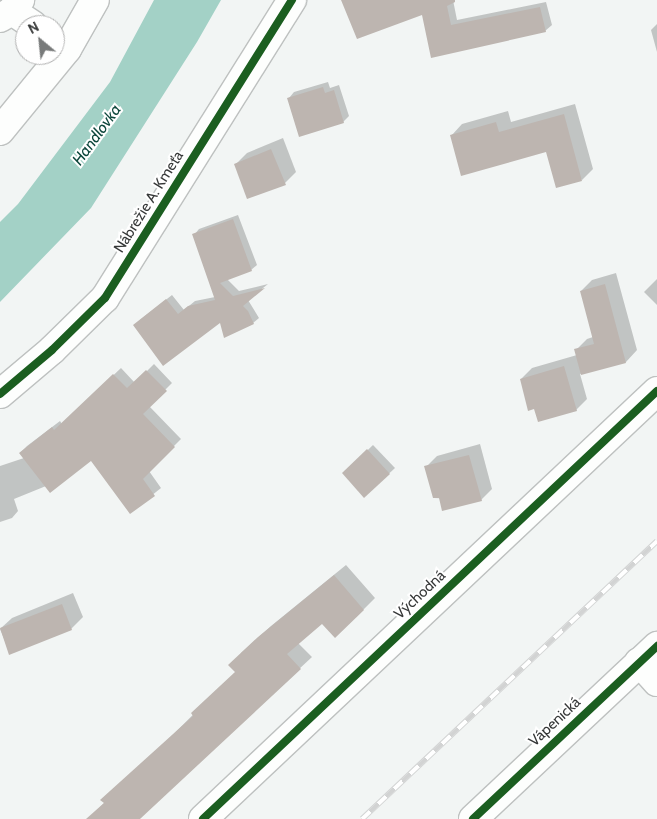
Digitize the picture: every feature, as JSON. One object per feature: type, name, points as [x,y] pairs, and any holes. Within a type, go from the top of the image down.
[{"type":"street","points":[[65,40],[95,0]]},
{"type":"street","name":"Nábrežie A. Kmeťa","points":[[0,394],[52,350],[104,298],[292,0]]},
{"type":"street","points":[[0,131],[47,65]]},
{"type":"street","name":"Východná","points":[[203,819],[657,391]]},
{"type":"street","name":"Vápenická","points":[[473,819],[651,663]]},
{"type":"water","name":"Handlovka","points":[[154,0],[221,0],[197,42],[91,208],[0,302],[0,222],[18,204],[110,82]]},
{"type":"building","points":[[341,0],[455,0],[455,2],[447,6],[451,25],[540,7],[546,32],[431,58],[422,15],[357,39]]},
{"type":"building","points":[[323,87],[325,93],[334,90],[344,123],[299,137],[287,98]]},
{"type":"building","points":[[564,114],[582,181],[556,188],[546,152],[461,176],[450,135],[496,122],[499,132]]},
{"type":"building","points":[[271,149],[286,185],[247,199],[234,164]]},
{"type":"building","points":[[233,219],[252,271],[220,283],[233,296],[265,288],[243,306],[248,311],[254,324],[224,338],[220,323],[163,366],[133,325],[166,299],[178,314],[188,306],[215,300],[192,234]]},
{"type":"building","points":[[605,284],[626,363],[581,375],[574,349],[594,344],[580,291]]},
{"type":"building","points":[[564,366],[577,411],[538,422],[534,409],[528,411],[520,379]]},
{"type":"building","points":[[146,370],[167,391],[143,414],[175,447],[143,479],[155,496],[130,514],[91,461],[50,493],[19,453],[52,427],[54,430],[113,374],[127,388]]},
{"type":"building","points":[[367,449],[390,474],[364,498],[342,473]]},
{"type":"building","points":[[469,455],[482,501],[442,511],[439,498],[433,498],[424,466]]},
{"type":"building","points":[[334,575],[364,610],[335,638],[322,624],[287,654],[301,669],[140,819],[86,819],[104,803],[100,800],[193,716],[191,713],[235,672],[228,665],[258,637]]},
{"type":"building","points":[[62,604],[72,630],[9,655],[0,628]]},
{"type":"railway","points":[[362,819],[657,541]]},
{"type":"cycle path","points":[[0,394],[52,350],[105,298],[292,0]]},
{"type":"cycle path","points":[[203,819],[657,391]]},
{"type":"cycle path","points":[[473,819],[657,646]]}]
